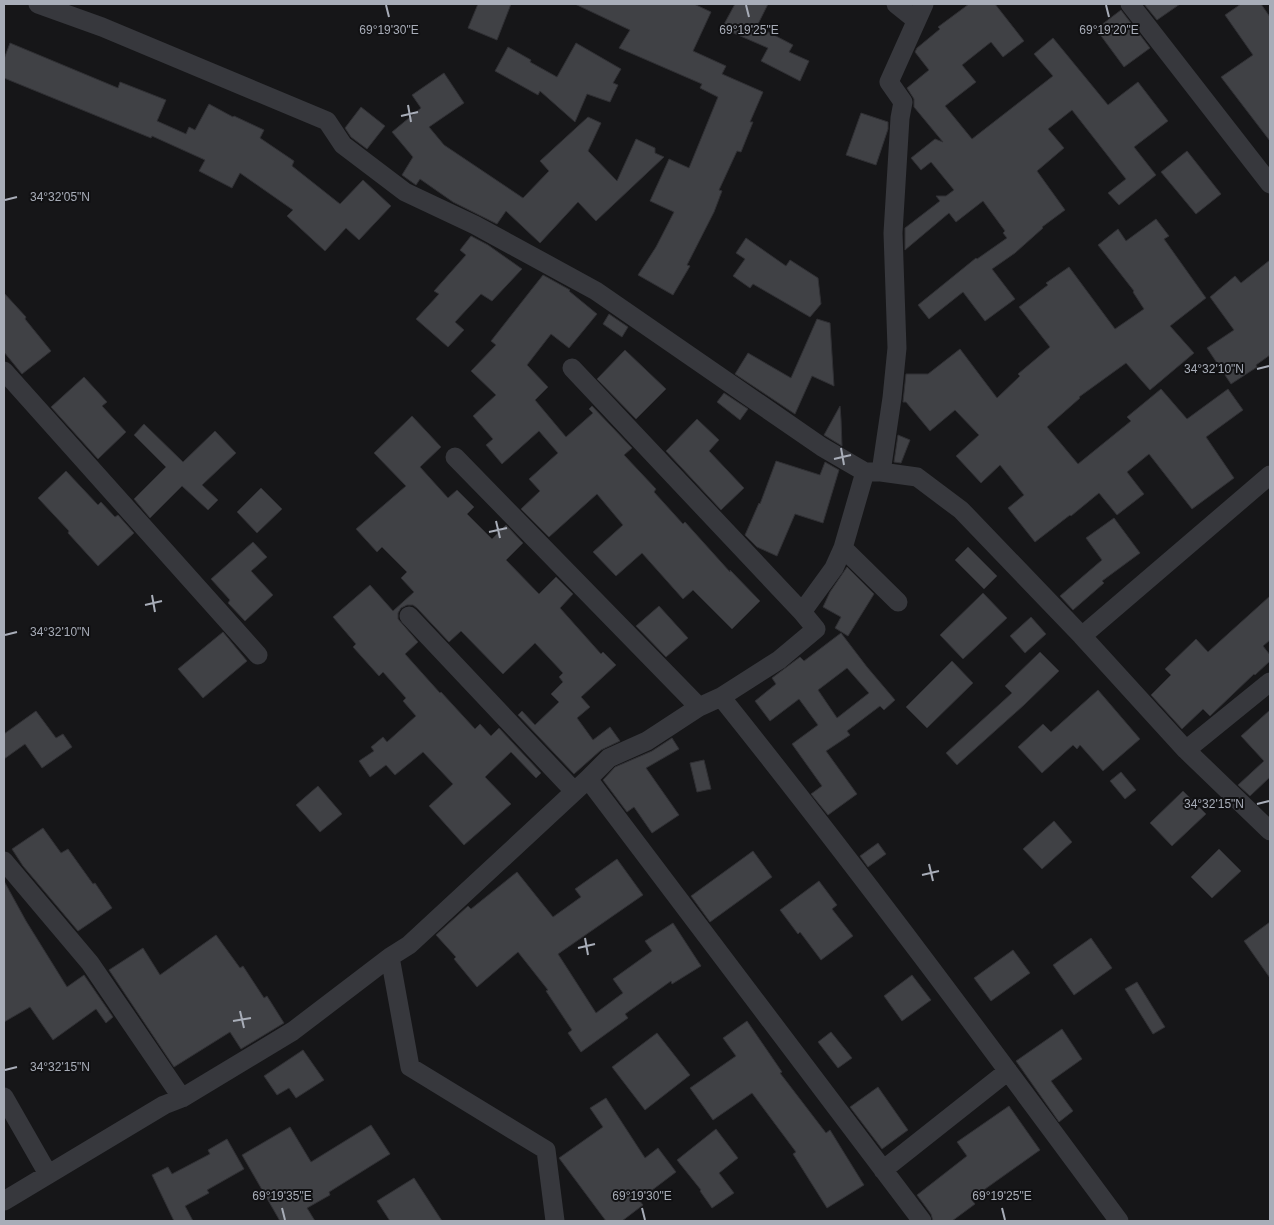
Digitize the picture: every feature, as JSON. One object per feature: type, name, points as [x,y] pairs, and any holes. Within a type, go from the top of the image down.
[{"type":"street","points":[[38,4],[102,27],[327,121],[343,145],[405,192],[476,225],[596,291],[822,447],[873,472],[916,477],[961,510],[1082,636],[1186,750],[1270,831]]},
{"type":"street","points":[[802,612],[834,568],[843,548],[873,472],[892,398],[896,348],[893,233],[900,118],[903,102],[889,82],[920,12],[896,4]]},
{"type":"street","points":[[1130,4],[1270,184]]},
{"type":"street","points":[[4,1200],[164,1105],[182,1098],[293,1031],[390,957],[409,945],[609,758],[647,741],[698,708],[721,697],[779,660],[816,629],[572,368]]},
{"type":"street","points":[[4,371],[258,655]]},
{"type":"street","points":[[455,457],[698,708]]},
{"type":"street","points":[[1082,636],[1270,475]]},
{"type":"street","points":[[843,548],[898,602]]},
{"type":"street","points":[[409,616],[580,785],[922,1221]]},
{"type":"street","points":[[1186,750],[1270,682]]},
{"type":"street","points":[[721,697],[792,785],[1119,1221]]},
{"type":"street","points":[[4,861],[90,963],[182,1098]]},
{"type":"street","points":[[390,957],[410,1067],[546,1150],[555,1221]]},
{"type":"street","points":[[883,1170],[1008,1071]]},
{"type":"street","points":[[4,1097],[48,1174]]},
{"type":"building","points":[[478,4],[511,4],[497,40],[468,28]]},
{"type":"building","points":[[575,4],[694,4],[711,12],[693,51],[726,66],[722,74],[763,92],[750,122],[753,122],[741,152],[737,151],[719,190],[722,191],[714,212],[687,265],[690,266],[673,295],[638,275],[656,247],[674,212],[650,201],[669,159],[689,168],[718,97],[700,88],[702,84],[619,48],[630,30]]},
{"type":"building","points":[[735,4],[768,4],[757,26],[793,45],[789,52],[809,61],[800,81],[761,61],[768,48],[722,28]]},
{"type":"building","points":[[969,4],[995,4],[1024,41],[1003,57],[991,42],[962,65],[976,82],[945,106],[972,139],[1053,76],[1034,54],[1053,38],[1108,105],[1138,82],[1168,121],[1134,147],[1156,175],[1119,205],[1108,193],[1126,179],[1072,110],[1048,129],[1064,148],[1037,171],[1065,210],[1042,227],[1015,253],[992,269],[1015,299],[985,321],[963,292],[929,319],[918,305],[976,258],[1007,238],[1003,233],[1005,231],[983,201],[956,222],[949,213],[905,250],[905,228],[940,201],[936,196],[946,196],[954,190],[931,162],[921,170],[911,158],[935,139],[943,142],[914,107],[914,99],[907,88],[929,70],[915,52],[917,48],[940,29],[938,27]]},
{"type":"building","points":[[1144,4],[1180,4],[1157,20]]},
{"type":"building","points":[[1241,4],[1261,4],[1270,17],[1270,141],[1221,77],[1253,55],[1225,15]]},
{"type":"building","points":[[1121,10],[1150,48],[1124,67],[1096,29]]},
{"type":"building","points":[[10,43],[118,88],[120,82],[166,100],[157,121],[186,134],[189,127],[195,130],[209,104],[264,130],[260,138],[294,161],[292,166],[340,204],[363,180],[391,206],[359,240],[346,228],[325,251],[287,216],[293,210],[240,173],[232,188],[199,171],[205,160],[152,136],[151,138],[4,78],[4,59]]},
{"type":"building","points":[[576,43],[621,69],[613,83],[618,85],[610,102],[587,94],[575,122],[540,91],[538,95],[495,71],[508,47],[557,77]]},
{"type":"building","points":[[444,73],[464,103],[429,127],[444,145],[523,198],[549,171],[540,161],[588,117],[601,123],[588,151],[617,181],[636,139],[655,148],[655,153],[664,157],[596,221],[578,202],[540,243],[506,211],[497,224],[453,202],[420,179],[416,185],[402,175],[413,157],[392,132],[421,108],[412,95]]},
{"type":"building","points":[[361,107],[385,126],[367,149],[351,137],[345,128]]},
{"type":"building","points":[[861,113],[888,122],[888,129],[876,165],[846,155]]},
{"type":"building","points":[[1187,151],[1221,194],[1196,214],[1161,172]]},
{"type":"building","points":[[1156,219],[1169,236],[1164,239],[1206,298],[1170,326],[1194,353],[1150,390],[1126,363],[1079,397],[1047,427],[1078,464],[1131,421],[1127,417],[1161,389],[1187,419],[1228,389],[1243,410],[1206,437],[1234,478],[1192,509],[1149,454],[1127,472],[1144,494],[1117,515],[1099,493],[1035,542],[1008,508],[1024,495],[1000,465],[981,483],[956,456],[979,435],[955,410],[930,431],[906,402],[903,402],[906,374],[928,374],[960,349],[997,398],[1020,376],[1018,374],[1050,347],[1019,307],[1048,285],[1046,283],[1069,267],[1115,329],[1144,309],[1134,291],[1098,245],[1118,229],[1126,241]]},
{"type":"building","points":[[471,236],[488,245],[522,269],[492,301],[481,294],[455,322],[464,330],[448,347],[416,319],[439,294],[434,291],[466,255],[460,250]]},
{"type":"building","points":[[746,238],[786,266],[790,260],[818,278],[821,304],[810,317],[753,284],[750,288],[733,276],[745,259],[736,253]]},
{"type":"building","points":[[1270,260],[1270,355],[1256,365],[1257,367],[1231,384],[1207,348],[1234,330],[1210,297],[1235,276],[1241,283]]},
{"type":"building","points":[[543,275],[570,290],[597,314],[569,348],[551,334],[527,365],[548,387],[535,400],[566,437],[593,413],[589,409],[592,406],[632,448],[624,455],[656,489],[654,492],[683,524],[685,522],[730,572],[730,570],[760,601],[732,629],[693,590],[683,599],[642,553],[616,576],[593,552],[623,525],[597,494],[549,537],[521,509],[540,491],[529,479],[558,453],[539,431],[502,464],[486,445],[493,439],[473,416],[496,395],[471,371],[496,345],[491,341]]},
{"type":"building","points":[[4,293],[26,317],[25,319],[51,351],[22,374],[4,352]]},
{"type":"building","points":[[609,314],[628,327],[622,337],[603,324]]},
{"type":"building","points":[[817,319],[830,323],[834,386],[812,376],[795,414],[735,374],[748,353],[791,378]]},
{"type":"building","points":[[625,350],[666,389],[636,419],[597,379]]},
{"type":"building","points":[[84,377],[107,402],[102,406],[126,432],[98,459],[51,407]]},
{"type":"building","points":[[724,393],[748,409],[740,420],[717,402]]},
{"type":"building","points":[[840,406],[841,419],[842,446],[824,435]]},
{"type":"building","points":[[412,416],[441,447],[420,467],[448,498],[457,490],[474,507],[467,514],[492,539],[506,525],[523,543],[506,560],[539,594],[556,577],[573,594],[560,608],[601,654],[603,652],[616,665],[581,697],[590,707],[577,718],[593,740],[610,727],[620,741],[601,750],[574,774],[518,715],[522,711],[535,725],[559,702],[551,694],[563,682],[559,677],[563,673],[535,643],[503,674],[461,631],[449,642],[413,605],[401,608],[398,613],[398,619],[418,642],[405,654],[475,729],[480,724],[491,736],[499,728],[541,773],[536,778],[511,752],[485,777],[511,804],[464,845],[429,806],[453,784],[423,752],[395,775],[386,765],[370,777],[359,761],[374,751],[371,747],[383,737],[387,742],[416,716],[403,701],[406,698],[383,672],[379,676],[353,647],[356,644],[333,617],[370,585],[393,611],[414,592],[401,578],[407,572],[382,547],[377,552],[356,529],[406,486],[374,453]]},
{"type":"building","points":[[697,419],[719,440],[709,451],[744,488],[721,510],[666,451]]},
{"type":"building","points":[[144,424],[183,462],[215,431],[236,453],[202,485],[218,500],[208,510],[182,486],[150,518],[134,499],[166,467],[134,435]]},
{"type":"building","points":[[898,435],[910,440],[901,463],[894,462]]},
{"type":"building","points":[[776,461],[820,475],[825,462],[839,470],[823,523],[795,514],[777,556],[757,547],[745,535],[760,504]]},
{"type":"building","points":[[66,471],[98,505],[101,502],[115,517],[118,515],[134,533],[98,566],[38,498]]},
{"type":"building","points":[[261,488],[282,509],[257,533],[237,512]]},
{"type":"building","points":[[1114,518],[1140,553],[1102,581],[1104,583],[1073,610],[1060,596],[1102,560],[1086,538]]},
{"type":"building","points":[[253,542],[267,557],[251,571],[273,595],[245,621],[228,603],[230,600],[211,579]]},
{"type":"building","points":[[968,547],[997,576],[984,589],[955,560]]},
{"type":"building","points":[[847,567],[874,594],[848,636],[835,628],[841,617],[823,607],[830,592]]},
{"type":"building","points":[[983,593],[1007,618],[963,659],[940,635]]},
{"type":"building","points":[[1270,596],[1270,640],[1263,646],[1270,655],[1270,661],[1210,716],[1203,709],[1182,729],[1151,695],[1171,675],[1165,669],[1196,639],[1208,652]]},
{"type":"building","points":[[659,606],[688,638],[666,657],[636,626]]},
{"type":"building","points":[[1031,617],[1046,634],[1025,653],[1010,636]]},
{"type":"building","points":[[223,632],[247,661],[203,698],[178,669]]},
{"type":"building","points":[[841,633],[895,700],[884,710],[880,706],[847,731],[850,735],[826,751],[857,794],[828,815],[811,794],[822,786],[792,744],[818,725],[799,699],[770,721],[755,701],[776,684],[772,678],[800,657],[804,661]],"holes":[[[847,668],[869,693],[837,718],[818,690]]]},
{"type":"building","points":[[1040,652],[1059,671],[957,765],[946,753],[1012,693],[1005,686]]},
{"type":"building","points":[[952,661],[973,683],[927,728],[906,707]]},
{"type":"building","points":[[1098,690],[1140,739],[1103,771],[1080,745],[1077,749],[1073,745],[1042,773],[1018,747],[1043,724],[1051,732]]},
{"type":"building","points":[[1270,710],[1270,777],[1250,796],[1238,785],[1264,761],[1241,736]]},
{"type":"building","points":[[36,711],[56,738],[63,734],[72,747],[42,768],[25,744],[4,759],[4,734]]},
{"type":"building","points":[[672,738],[679,749],[646,768],[679,815],[652,833],[634,807],[627,812],[603,780],[615,767],[652,751]]},
{"type":"building","points":[[704,760],[711,789],[697,792],[690,763]]},
{"type":"building","points":[[1121,772],[1136,790],[1125,799],[1110,781]]},
{"type":"building","points":[[318,786],[342,814],[320,832],[296,805]]},
{"type":"building","points":[[1183,791],[1206,814],[1172,846],[1150,823]]},
{"type":"building","points":[[1054,821],[1072,842],[1042,869],[1023,849]]},
{"type":"building","points":[[43,828],[61,853],[68,849],[112,908],[78,931],[23,866],[12,849]]},
{"type":"building","points":[[878,843],[886,854],[868,867],[860,856]]},
{"type":"building","points":[[1219,849],[1241,871],[1212,898],[1191,877]]},
{"type":"building","points":[[753,851],[772,877],[710,922],[691,896]]},
{"type":"building","points":[[617,859],[643,895],[558,954],[596,1013],[623,993],[613,979],[652,951],[645,941],[673,923],[701,966],[672,984],[671,981],[625,1014],[628,1018],[581,1052],[568,1033],[572,1030],[546,991],[548,990],[518,952],[477,987],[454,959],[456,957],[436,935],[468,906],[471,909],[517,872],[553,917],[581,897],[575,889]]},
{"type":"building","points":[[4,881],[26,921],[67,987],[84,975],[113,1017],[106,1023],[96,1009],[53,1040],[30,1007],[4,1022]]},
{"type":"building","points":[[819,881],[837,905],[832,909],[853,936],[821,960],[800,932],[798,934],[780,910]]},
{"type":"building","points":[[1270,922],[1270,978],[1244,941]]},
{"type":"building","points":[[216,935],[240,968],[243,966],[264,998],[267,996],[284,1023],[241,1049],[230,1032],[174,1067],[109,970],[143,948],[160,975]]},
{"type":"building","points":[[1091,938],[1112,968],[1074,995],[1053,965]]},
{"type":"building","points":[[1013,950],[1030,973],[991,1001],[974,978]]},
{"type":"building","points":[[912,975],[931,1000],[902,1021],[884,996]]},
{"type":"building","points":[[1137,982],[1165,1027],[1153,1034],[1125,989]]},
{"type":"building","points":[[747,1021],[782,1072],[780,1073],[826,1133],[830,1130],[864,1185],[827,1208],[793,1154],[796,1152],[752,1093],[713,1120],[690,1088],[736,1056],[723,1038]]},
{"type":"building","points":[[1062,1029],[1082,1059],[1051,1081],[1073,1111],[1059,1122],[1016,1061]]},
{"type":"building","points":[[831,1032],[852,1058],[838,1068],[818,1042]]},
{"type":"building","points":[[657,1033],[690,1075],[645,1110],[612,1067]]},
{"type":"building","points":[[303,1050],[324,1080],[296,1098],[289,1088],[277,1095],[264,1076]]},
{"type":"building","points":[[878,1087],[908,1130],[882,1149],[850,1107]]},
{"type":"building","points":[[606,1098],[645,1158],[658,1148],[676,1172],[639,1200],[643,1205],[622,1221],[606,1221],[559,1158],[603,1127],[590,1108]]},
{"type":"building","points":[[1009,1106],[1040,1150],[971,1199],[975,1204],[952,1221],[933,1221],[931,1214],[917,1195],[967,1156],[957,1142]]},
{"type":"building","points":[[371,1125],[390,1154],[329,1192],[330,1195],[307,1208],[315,1221],[280,1221],[242,1155],[290,1127],[311,1162]]},
{"type":"building","points":[[716,1129],[738,1158],[719,1173],[734,1193],[712,1208],[701,1190],[677,1160]]},
{"type":"building","points":[[227,1139],[244,1169],[207,1190],[209,1193],[185,1206],[193,1221],[174,1221],[152,1175],[168,1167],[172,1174],[210,1154],[208,1150]]},
{"type":"building","points":[[414,1178],[442,1221],[390,1221],[377,1201]]}]
